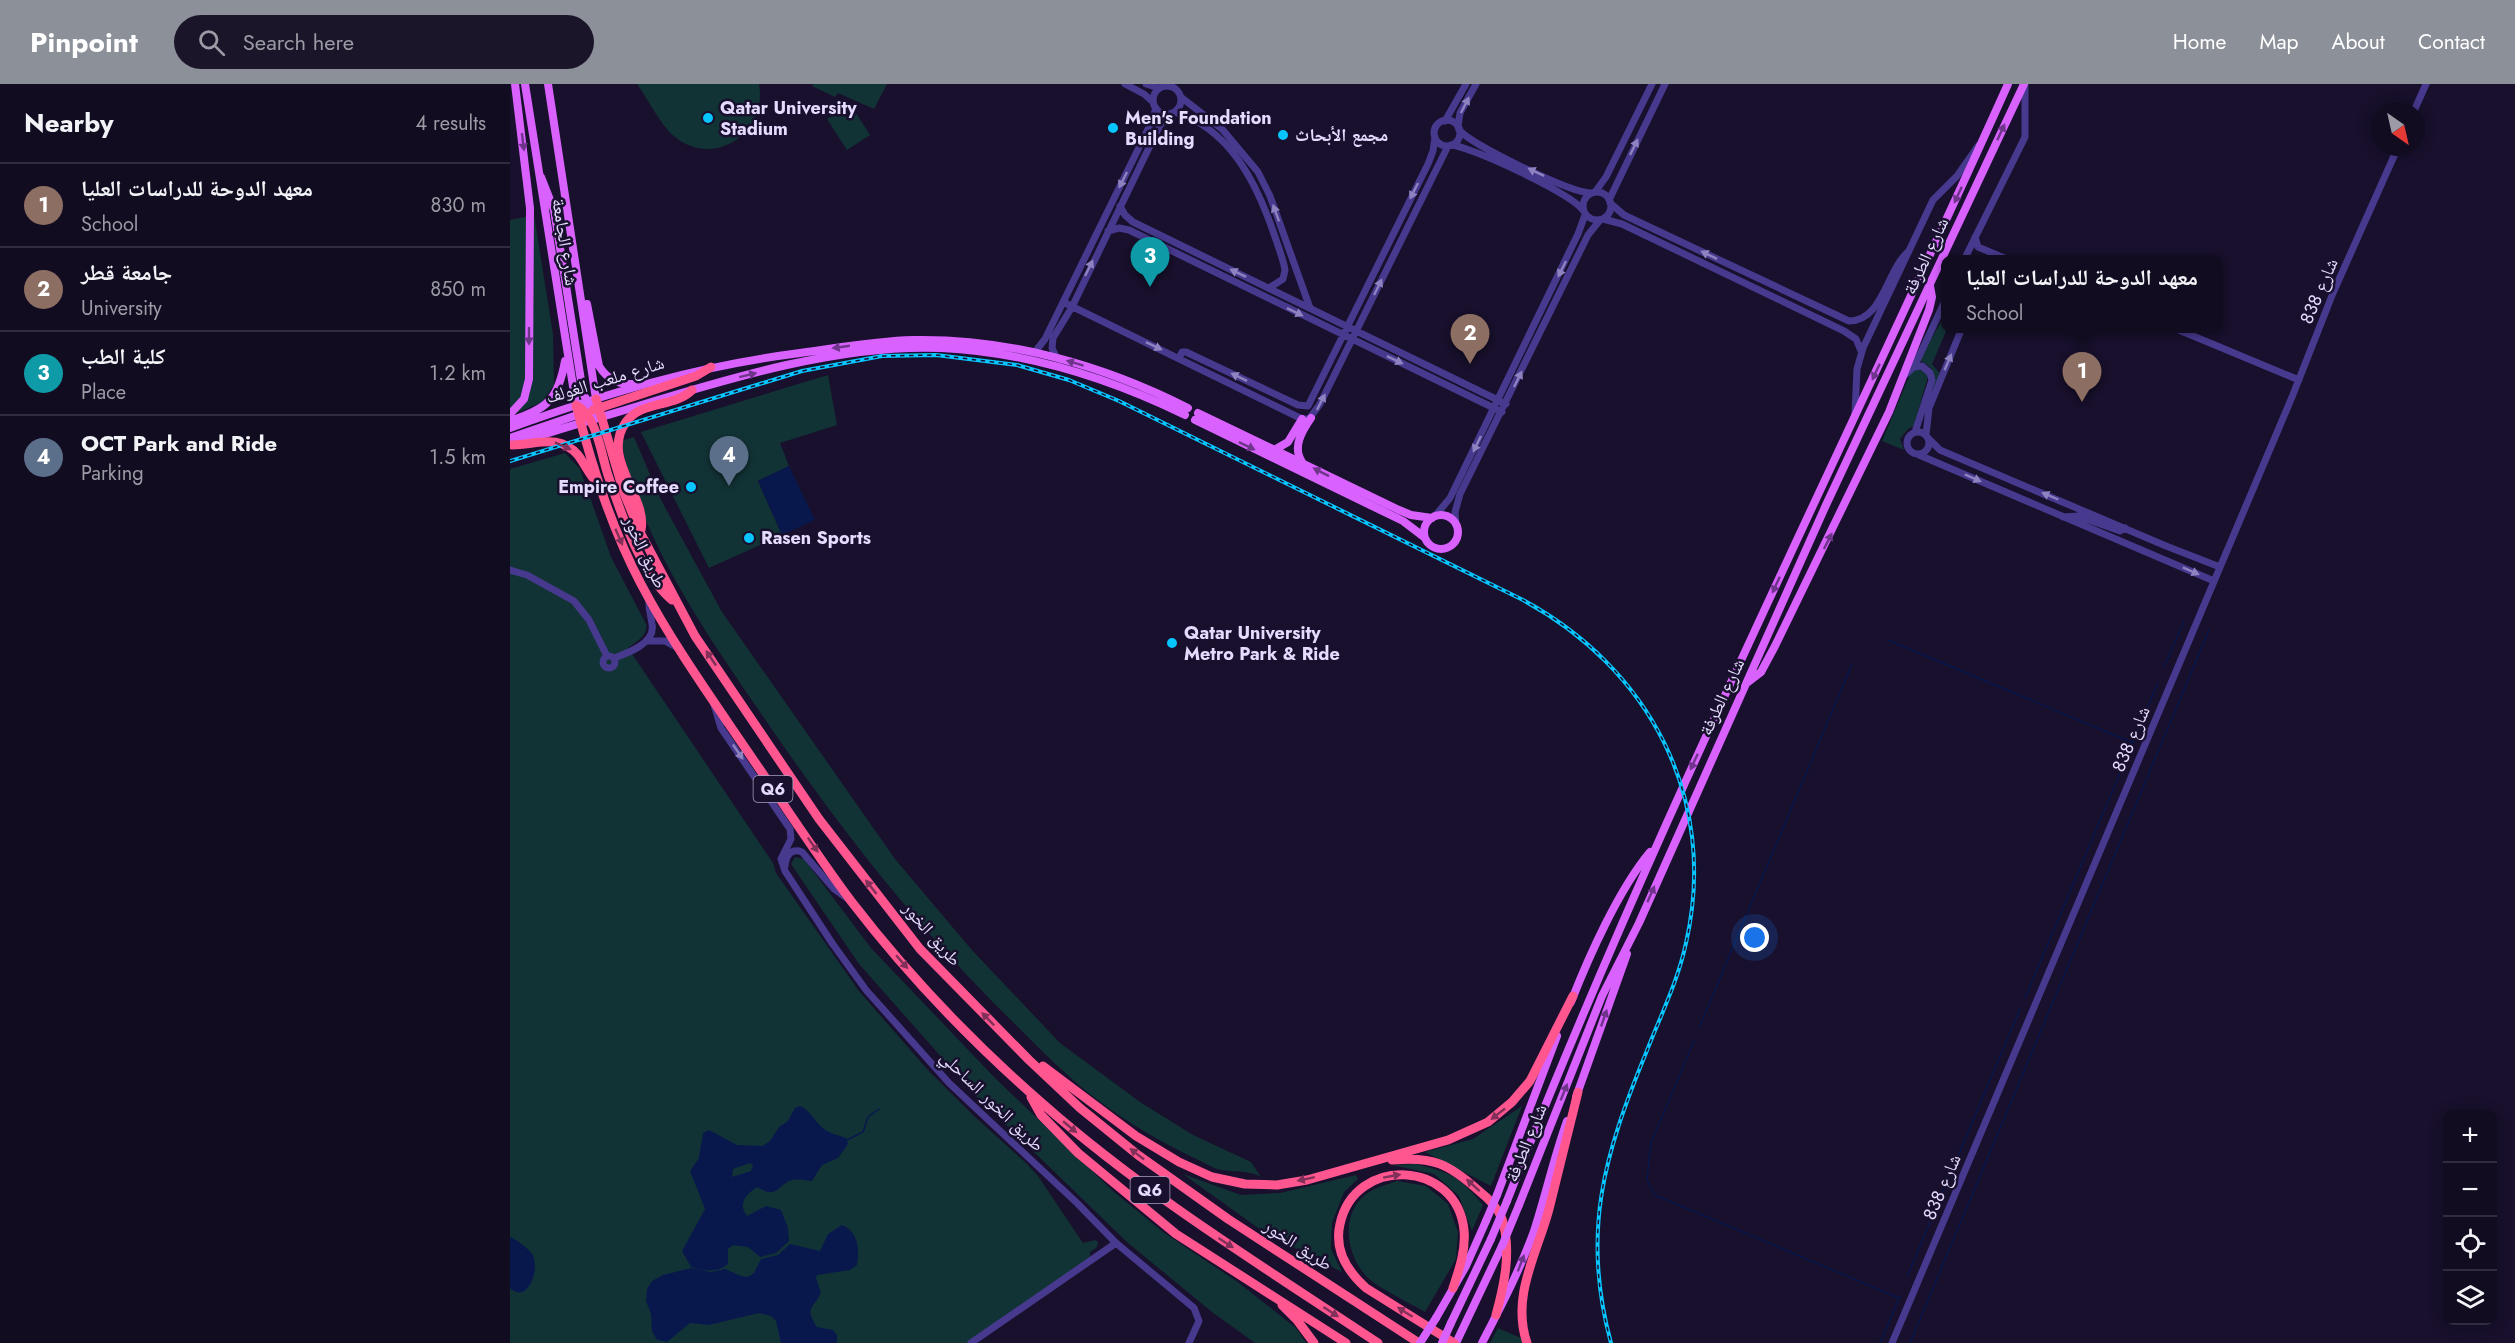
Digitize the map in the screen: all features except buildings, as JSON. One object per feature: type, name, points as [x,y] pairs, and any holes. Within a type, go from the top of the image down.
[{"type":"highway","points":[[677,602],[660,588],[637,548],[611,483],[590,412],[696,376],[711,367]]},
{"type":"highway","points":[[640,532],[641,518],[618,452],[621,432],[629,418],[636,412],[682,397],[692,390]]},
{"type":"highway","name":"طريق الخور","points":[[576,405],[590,412],[640,532],[695,636],[799,790],[862,876],[920,949],[1029,1060],[1080,1108],[1138,1155],[1228,1219],[1419,1343]]},
{"type":"highway","name":"طريق الخور","points":[[590,412],[599,482],[619,538],[649,599],[713,700],[851,900],[933,996],[1026,1088],[1097,1149],[1191,1220],[1378,1343]]},
{"type":"highway","points":[[511,443],[545,440],[562,444],[575,452],[599,482]]},
{"type":"highway","points":[[1029,1060],[1044,1066],[1153,1147],[1179,1162],[1212,1177],[1245,1184],[1277,1185],[1307,1180],[1463,1135],[1501,1112],[1530,1081],[1573,996]]},
{"type":"highway","points":[[1026,1088],[1041,1115],[1078,1153],[1126,1195],[1176,1234],[1346,1343]]},
{"type":"highway","points":[[1527,1343],[1521,1312],[1523,1290],[1549,1210],[1578,1092]]},
{"type":"highway","points":[[1362,1164],[1409,1158],[1442,1164],[1454,1169],[1495,1208],[1502,1220],[1506,1272],[1496,1315]]},
{"type":"highway","points":[[1453,1288],[1460,1266],[1464,1231],[1455,1202],[1445,1190],[1425,1179],[1403,1174],[1387,1175],[1373,1180],[1360,1189],[1349,1201],[1338,1231],[1339,1247],[1344,1263],[1353,1277],[1366,1288],[1455,1343]]},
{"type":"highway","points":[[1274,1297],[1297,1320],[1314,1343]]},
{"type":"main road","points":[[510,414],[524,399],[529,372],[530,208],[514,84]]},
{"type":"main road","name":"شارع الجامعة","points":[[525,84],[566,354],[576,405]]},
{"type":"main road","name":"شارع الجامعة","points":[[548,84],[578,284],[590,412]]},
{"type":"main road","name":"شارع الطرفة","points":[[1442,1343],[1491,1239],[1570,1042],[1656,845],[2008,84]]},
{"type":"main road","name":"شارع الطرفة","points":[[1944,255],[2024,84]]},
{"type":"main road","points":[[538,171],[554,210],[580,380],[590,412]]},
{"type":"main road","name":"شارع الطرفة","points":[[1455,1343],[1502,1246],[1606,985],[1639,923],[1826,505],[1941,262]]},
{"type":"main road","points":[[578,284],[585,295],[597,362],[605,375],[627,384],[666,377]]},
{"type":"main road","points":[[1748,682],[1761,672],[1775,646],[1830,536],[1904,377],[1929,310],[1932,297],[1930,286]]},
{"type":"main road","name":"شارع ملعب الغولف","points":[[511,443],[590,412],[666,377],[775,356],[910,340],[965,342],[1056,357],[1135,383],[1186,411],[1062,368],[1018,358],[942,348],[861,353],[780,367],[692,390],[590,412]]},
{"type":"main road","points":[[510,421],[534,413],[551,400],[560,383],[566,354]]},
{"type":"main road","name":"شارع ملعب الغولف","points":[[510,428],[576,405]]},
{"type":"main road","points":[[1196,416],[1276,449],[1405,513],[1447,517],[1456,525],[1457,537],[1447,548],[1432,547],[1424,537],[1403,521],[1196,416]]},
{"type":"main road","points":[[1303,462],[1298,454],[1298,445],[1311,418]]},
{"type":"main road","points":[[1276,449],[1288,442],[1302,420]]},
{"type":"main road","points":[[1424,537],[1425,526],[1433,517]]},
{"type":"main road","points":[[1419,1343],[1466,1266],[1486,1221],[1573,996],[1625,890],[1640,864],[1656,845]]},
{"type":"main road","points":[[1482,1343],[1508,1295],[1534,1229],[1557,1152],[1639,923]]},
{"type":"street","points":[[1125,84],[1144,94],[1161,113],[1191,118],[1223,142],[1238,159],[1257,189],[1286,270],[1281,280],[1269,288]]},
{"type":"street","points":[[1146,84],[1173,87],[1222,129],[1258,172],[1270,196],[1310,308]]},
{"type":"street","points":[[1056,357],[1052,341],[1072,306],[1159,127],[1180,106],[1181,84]]},
{"type":"street","points":[[1179,358],[1182,352],[1186,352],[1303,407],[1311,401],[1434,151],[1435,128],[1444,121],[1466,84]]},
{"type":"street","points":[[1063,302],[1302,420],[1311,418],[1338,369],[1450,145],[1457,140],[1461,113],[1476,84]]},
{"type":"street","points":[[1456,525],[1455,512],[1460,486],[1584,212],[1584,200],[1606,177],[1652,84]]},
{"type":"street","points":[[1433,517],[1460,486],[1502,412],[1587,236],[1609,212],[1610,201],[1665,84]]},
{"type":"street","points":[[1966,255],[2025,136],[2024,84]]},
{"type":"street","points":[[2418,102],[2426,84]]},
{"type":"street","points":[[1035,352],[1044,342],[1151,123],[1154,96],[1164,86]]},
{"type":"street","points":[[1444,121],[1452,122],[1472,141],[1574,190],[1603,193],[1624,215],[1838,318],[1852,321],[1869,314],[1897,264],[1908,252]]},
{"type":"street","points":[[1435,137],[1441,144],[1472,150],[1567,196],[1593,220],[1622,224],[1834,327],[1856,339],[1862,352]]},
{"type":"street","name":"شارع الطرفة","points":[[1855,416],[1857,369],[1862,352],[1908,252],[1933,200],[1957,176],[1982,142]]},
{"type":"street","name":"شارع 838","points":[[1892,1343],[2299,380],[2333,293],[2394,156]]},
{"type":"street","points":[[1120,206],[1133,222],[1506,404]]},
{"type":"street","points":[[1108,231],[1119,228],[1129,230],[1502,412]]},
{"type":"street","points":[[1975,237],[1977,245],[1999,255]]},
{"type":"street","points":[[1984,249],[1988,255]]},
{"type":"street","points":[[1768,294],[1772,285]]},
{"type":"street","points":[[1785,303],[1789,294]]},
{"type":"street","points":[[1812,316],[1817,308]]},
{"type":"street","points":[[1904,377],[1914,367],[1941,310]]},
{"type":"street","points":[[1834,327],[1838,318]]},
{"type":"street","points":[[1919,455],[1927,450],[1929,408],[1960,333]]},
{"type":"street","points":[[2186,333],[2299,380]]},
{"type":"street","points":[[1328,365],[1338,369]]},
{"type":"street","points":[[1914,367],[1925,368],[1932,380],[1915,432],[1908,438],[1907,446],[1911,453],[2214,581]]},
{"type":"street","points":[[1915,432],[1927,437],[1940,450],[2220,567]]},
{"type":"street","points":[[2062,517],[2078,516],[2120,531],[2125,528]]},
{"type":"street","points":[[2161,558],[2166,546]]},
{"type":"street","points":[[510,570],[527,575],[574,601],[584,612],[611,657],[631,652],[647,640],[653,628],[648,611],[649,599]]},
{"type":"street","points":[[647,640],[665,641],[680,649]]},
{"type":"street","points":[[713,700],[721,728],[790,829],[791,839],[781,856],[785,871]]},
{"type":"street","points":[[785,871],[788,854],[794,850],[802,852],[834,889],[851,900]]},
{"type":"street","name":"طريق الخور الساحلي","points":[[785,871],[832,943],[897,1025],[949,1083],[1077,1203],[1116,1244],[1194,1308],[1199,1317],[1197,1328],[1189,1343]]},
{"type":"street","points":[[971,1343],[1116,1244]]},
{"type":"green space","name":"Qatar University Stadium","points":[[637,84],[759,84],[760,101],[755,117],[747,130],[722,147],[706,149],[690,146],[675,137]]},
{"type":"green space","points":[[813,84],[887,84],[874,109],[838,93],[835,97],[812,86]]},
{"type":"green space","points":[[850,104],[870,135],[847,150],[827,119]]},
{"type":"green space","points":[[534,215],[553,334],[554,385],[542,402],[510,416],[510,220]]},
{"type":"green space","points":[[1941,322],[1941,333],[1945,333],[1932,364],[1941,375],[1933,393],[1932,370],[1919,360]]},
{"type":"green space","points":[[1917,369],[1923,370],[1928,376],[1914,426],[1908,429],[1900,439],[1904,450],[1882,441],[1911,372]]},
{"type":"green space","points":[[828,375],[837,425],[780,443],[789,466],[758,481],[782,535],[709,568],[641,432]]},
{"type":"green space","points":[[634,437],[660,498],[722,612],[895,859],[971,949],[1060,1043],[1140,1102],[1193,1135],[1251,1162],[1261,1177],[1250,1173],[1217,1169],[1145,1132],[1099,1101],[1065,1073],[977,986],[910,911],[816,792],[695,615],[658,547],[630,477],[621,441]]},
{"type":"green space","points":[[565,453],[580,469],[611,557],[646,624],[644,635],[628,648],[773,863],[776,873],[859,991],[927,1069],[1038,1176],[1083,1243],[1095,1240],[1098,1242],[1097,1247],[1090,1252],[1090,1259],[968,1343],[510,1343],[510,469]]},
{"type":"green space","points":[[795,857],[804,859],[871,948],[995,1078],[1114,1192],[1163,1232],[1239,1283],[1296,1328],[1306,1343],[1255,1343],[1212,1312],[1128,1243],[975,1095],[859,964],[791,864]]},
{"type":"green space","points":[[1522,1106],[1491,1186],[1425,1152],[1473,1139]]},
{"type":"green space","points":[[1416,1164],[1454,1177],[1483,1205],[1472,1231],[1459,1196],[1434,1174],[1392,1165]]},
{"type":"green space","points":[[1183,1174],[1241,1195],[1280,1193],[1356,1175],[1358,1179],[1344,1192],[1332,1223],[1331,1249],[1342,1272],[1265,1233]]},
{"type":"green space","points":[[1397,1181],[1426,1186],[1448,1204],[1458,1232],[1456,1259],[1425,1312],[1385,1290],[1366,1276],[1353,1255],[1350,1243],[1350,1219],[1354,1208],[1374,1189]]},
{"type":"green space","points":[[1498,1328],[1523,1339],[1524,1343],[1490,1343]]},
{"type":"shaded area","points":[[789,466],[815,520],[782,535],[758,481]]},
{"type":"shaded area","points":[[800,1106],[803,1108],[824,1129],[846,1138],[848,1144],[838,1158],[822,1165],[812,1181],[792,1180],[774,1192],[764,1191],[757,1187],[744,1200],[743,1208],[747,1216],[766,1206],[781,1210],[788,1228],[789,1241],[776,1253],[760,1257],[748,1247],[733,1245],[728,1249],[728,1264],[724,1267],[710,1270],[691,1267],[682,1251],[705,1209],[690,1171],[699,1158],[703,1133],[709,1130],[737,1145],[763,1146],[770,1141],[779,1127],[788,1121],[795,1108]],"holes":[[[750,1163],[753,1165],[751,1171],[732,1177],[733,1169]]]},
{"type":"shaded area","points":[[842,1225],[855,1236],[858,1253],[857,1265],[850,1270],[817,1275],[821,1293],[810,1312],[817,1327],[833,1330],[837,1335],[837,1343],[781,1343],[776,1321],[771,1316],[759,1313],[709,1325],[690,1323],[667,1342],[657,1340],[652,1331],[651,1314],[646,1301],[647,1289],[652,1281],[663,1275],[691,1268],[711,1272],[725,1269],[748,1277],[754,1273],[761,1259],[778,1255],[790,1244],[820,1251],[828,1234]]},
{"type":"shaded area","points":[[510,1237],[528,1249],[534,1260],[535,1268],[531,1283],[522,1292],[516,1292],[510,1288]]},
{"type":"waterway","points":[[2164,667],[2184,621]]},
{"type":"waterway","points":[[1910,1343],[2209,630]]},
{"type":"waterway","points":[[1888,640],[2133,743]]},
{"type":"waterway","points":[[1699,1028],[1852,664]]},
{"type":"waterway","points":[[2132,745],[2158,682]]},
{"type":"waterway","points":[[2025,998],[2126,759]]},
{"type":"waterway","points":[[1907,1277],[2020,1009]]},
{"type":"waterway","points":[[1694,1041],[1651,1143],[1647,1180],[1655,1195],[1899,1298]]},
{"type":"waterway","points":[[847,1140],[863,1132],[868,1117],[879,1109]]},
{"type":"waterway","points":[[1880,1343],[1900,1296]]},
{"type":"railway","points":[[510,461],[802,371],[882,356],[936,355],[1017,365],[1069,380],[1119,401],[1521,599],[1566,627],[1605,661],[1638,699],[1664,742],[1682,788],[1692,838],[1694,889],[1683,957],[1674,985],[1631,1090],[1609,1161],[1602,1195],[1598,1230],[1598,1266],[1602,1303],[1611,1343]]},
{"type":"place","name":"Qatar University Stadium","points":[[708,118]]},
{"type":"place","name":"Men's Foundation Building","points":[[1113,128]]},
{"type":"place","name":"مجمع الأبحاث","points":[[1283,135]]},
{"type":"place","name":"كلية الطب","points":[[1150,287]]},
{"type":"place","name":"جامعة قطر","points":[[1470,364]]},
{"type":"place","name":"معهد الدوحة للدراسات العليا","points":[[2082,402]]},
{"type":"place","name":"OCT Park and Ride","points":[[729,486]]},
{"type":"place","name":"Empire Coffee","points":[[691,487]]},
{"type":"place","name":"Rasen Sports","points":[[749,538]]},
{"type":"place","name":"Qatar University Metro Park & Ride","points":[[1172,643]]}]
